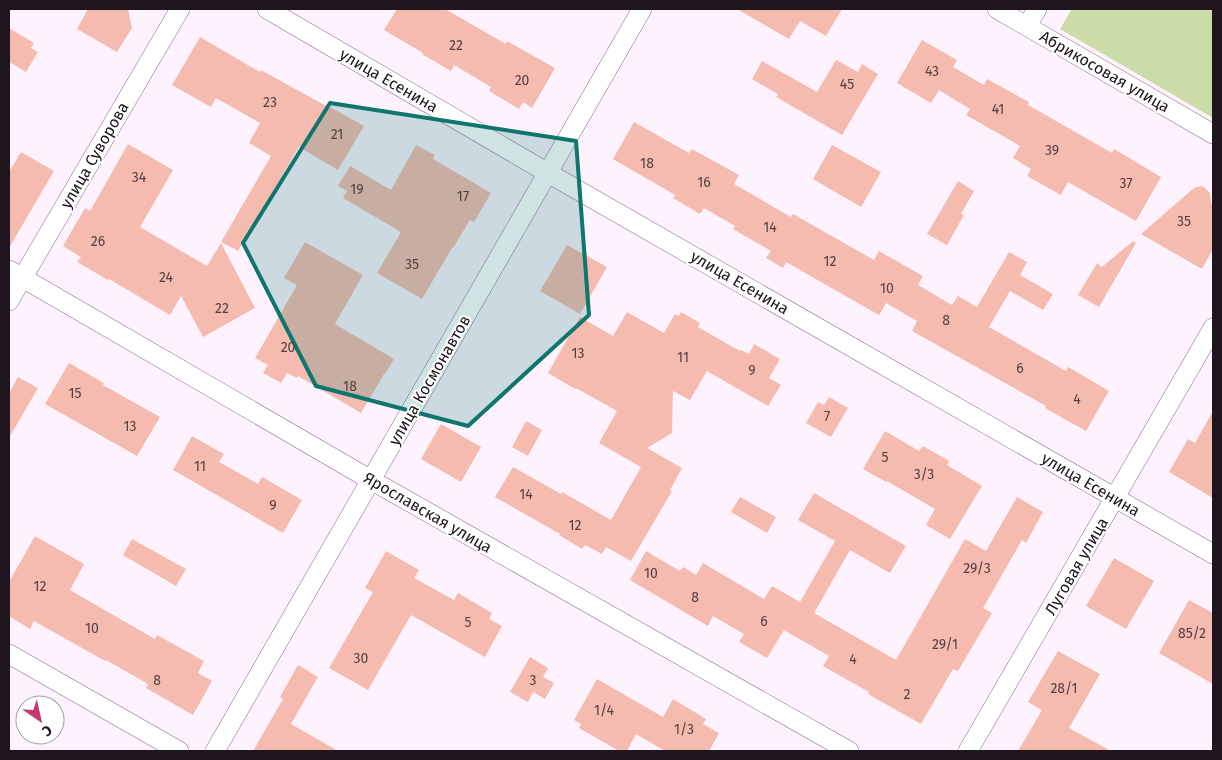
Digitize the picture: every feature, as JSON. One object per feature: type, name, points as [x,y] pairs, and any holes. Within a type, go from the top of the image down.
[{"type":"street","name":"улица Суворова","points":[[9,301],[16,274],[180,9]]},
{"type":"street","name":"улица Есенина","points":[[267,9],[548,173],[1213,554]]},
{"type":"street","name":"улица Космонавтов","points":[[215,751],[642,9]]},
{"type":"street","name":"Абрикосовая улица","points":[[997,9],[1213,134]]},
{"type":"street","points":[[1027,26],[1037,9]]},
{"type":"street","name":"Ярославская улица","points":[[16,274],[371,480],[849,751]]},
{"type":"street","name":"Луговая улица","points":[[968,751],[1213,328]]},
{"type":"street","points":[[9,654],[179,751]]},
{"type":"highlighted area","points":[[330,103],[576,141],[589,315],[468,426],[316,386],[243,243]]},
{"type":"green space","points":[[1072,9],[1213,9],[1213,118],[1060,29]]},
{"type":"building","points":[[88,9],[128,9],[132,28],[117,52],[77,29]]},
{"type":"building","points":[[397,9],[445,9],[506,44],[507,41],[555,68],[532,108],[523,102],[519,109],[489,91],[491,87],[454,65],[451,71],[384,30]]},
{"type":"building","points":[[737,9],[842,9],[826,36],[800,21],[789,39]]},
{"type":"building","points":[[9,28],[34,43],[31,48],[38,52],[26,72],[9,62]]},
{"type":"building","points":[[200,37],[260,72],[261,70],[364,126],[338,170],[299,147],[238,251],[221,242],[271,156],[249,143],[260,123],[216,98],[211,107],[172,85]]},
{"type":"building","points":[[922,40],[957,60],[953,67],[984,85],[987,79],[1029,102],[1028,105],[1112,153],[1114,149],[1161,177],[1136,221],[1068,182],[1061,195],[1027,176],[1031,169],[1013,158],[1020,146],[966,115],[970,109],[939,90],[931,103],[897,83]]},
{"type":"building","points":[[836,60],[858,72],[862,64],[878,74],[842,135],[776,97],[778,94],[752,79],[762,61],[817,92]]},
{"type":"building","points":[[634,122],[689,153],[692,149],[739,175],[734,184],[791,217],[793,214],[874,260],[879,251],[923,276],[918,285],[952,305],[958,296],[977,307],[1009,252],[1027,262],[1020,275],[1053,294],[1043,310],[1010,291],[989,327],[1066,371],[1068,367],[1109,391],[1086,431],[1045,408],[1046,406],[912,331],[917,321],[886,303],[879,315],[786,262],[783,268],[766,258],[771,251],[733,229],[735,226],[704,208],[700,214],[673,198],[675,195],[613,159]]},
{"type":"building","points":[[128,144],[173,170],[140,227],[207,266],[221,243],[255,308],[203,337],[181,296],[170,315],[77,262],[81,257],[63,246],[85,208],[90,211]]},
{"type":"building","points":[[416,145],[435,155],[433,159],[491,193],[474,222],[470,220],[422,299],[377,273],[401,232],[343,198],[347,191],[338,186],[350,166],[391,190]]},
{"type":"building","points":[[832,145],[881,172],[861,207],[813,179]]},
{"type":"building","points":[[21,152],[54,171],[9,248],[9,172]]},
{"type":"building","points":[[958,181],[974,191],[961,214],[964,215],[947,245],[927,234]]},
{"type":"building","points":[[1201,186],[1210,193],[1211,203],[1213,204],[1213,249],[1202,269],[1141,234],[1194,188]]},
{"type":"building","points":[[1133,241],[1136,243],[1099,307],[1078,295],[1097,263],[1102,267]]},
{"type":"building","points":[[305,242],[363,275],[335,324],[394,359],[361,413],[298,376],[297,378],[287,373],[281,383],[263,373],[268,365],[255,358],[297,285],[284,278]]},
{"type":"building","points":[[567,245],[607,267],[580,314],[540,291]]},
{"type":"building","points":[[627,312],[664,333],[675,314],[679,316],[681,312],[700,323],[698,327],[740,351],[749,354],[754,344],[780,359],[769,378],[781,385],[768,406],[707,371],[690,400],[673,391],[672,433],[647,448],[682,468],[670,490],[672,491],[631,561],[606,547],[602,554],[585,545],[582,549],[560,534],[495,497],[513,467],[611,520],[641,467],[599,443],[617,411],[548,373],[580,317],[613,336]]},
{"type":"building","points":[[69,363],[104,383],[103,385],[160,417],[137,456],[45,404]]},
{"type":"building","points":[[18,377],[38,388],[9,438],[9,393]]},
{"type":"building","points":[[829,397],[848,408],[831,437],[806,423],[818,402],[824,405]]},
{"type":"building","points":[[1213,411],[1213,498],[1169,472],[1188,439],[1195,443]]},
{"type":"building","points":[[526,421],[542,430],[528,456],[512,447]]},
{"type":"building","points":[[441,424],[481,447],[461,482],[421,459]]},
{"type":"building","points":[[885,431],[919,451],[923,446],[949,461],[947,465],[982,486],[950,539],[926,525],[935,509],[863,469]]},
{"type":"building","points":[[192,436],[224,454],[219,462],[258,484],[262,477],[302,500],[283,533],[173,470]]},
{"type":"building","points":[[814,493],[906,546],[890,573],[850,550],[814,613],[896,660],[965,539],[986,551],[1017,497],[1043,512],[1026,543],[1022,540],[983,608],[992,613],[958,671],[953,669],[921,724],[823,666],[829,656],[784,630],[767,658],[739,642],[744,634],[713,616],[708,626],[630,580],[646,551],[680,571],[683,567],[696,575],[703,563],[764,599],[772,586],[800,602],[835,541],[798,520]]},
{"type":"building","points":[[740,497],[776,517],[767,533],[731,512]]},
{"type":"building","points":[[35,536],[84,564],[70,590],[155,639],[157,635],[204,661],[198,673],[212,681],[193,715],[146,688],[148,684],[34,621],[30,629],[9,616],[9,582]]},
{"type":"building","points":[[132,539],[186,569],[176,586],[123,555]]},
{"type":"building","points":[[386,551],[419,570],[414,578],[454,600],[458,593],[492,613],[489,619],[502,626],[485,657],[411,615],[368,690],[329,668],[373,592],[365,588]]},
{"type":"building","points":[[1114,558],[1154,581],[1126,629],[1086,606]]},
{"type":"building","points":[[1189,600],[1213,613],[1213,684],[1159,653]]},
{"type":"building","points":[[1058,651],[1100,674],[1069,728],[1111,751],[1018,751],[1042,710],[1028,702]]},
{"type":"building","points":[[530,657],[548,668],[543,677],[554,683],[545,699],[533,692],[528,702],[510,692]]},
{"type":"building","points":[[298,665],[318,677],[291,724],[338,751],[253,751],[283,699],[280,697]]},
{"type":"building","points":[[597,679],[663,717],[673,699],[706,719],[703,724],[719,733],[709,751],[665,751],[636,734],[627,751],[619,751],[579,728],[581,724],[574,720]]}]
